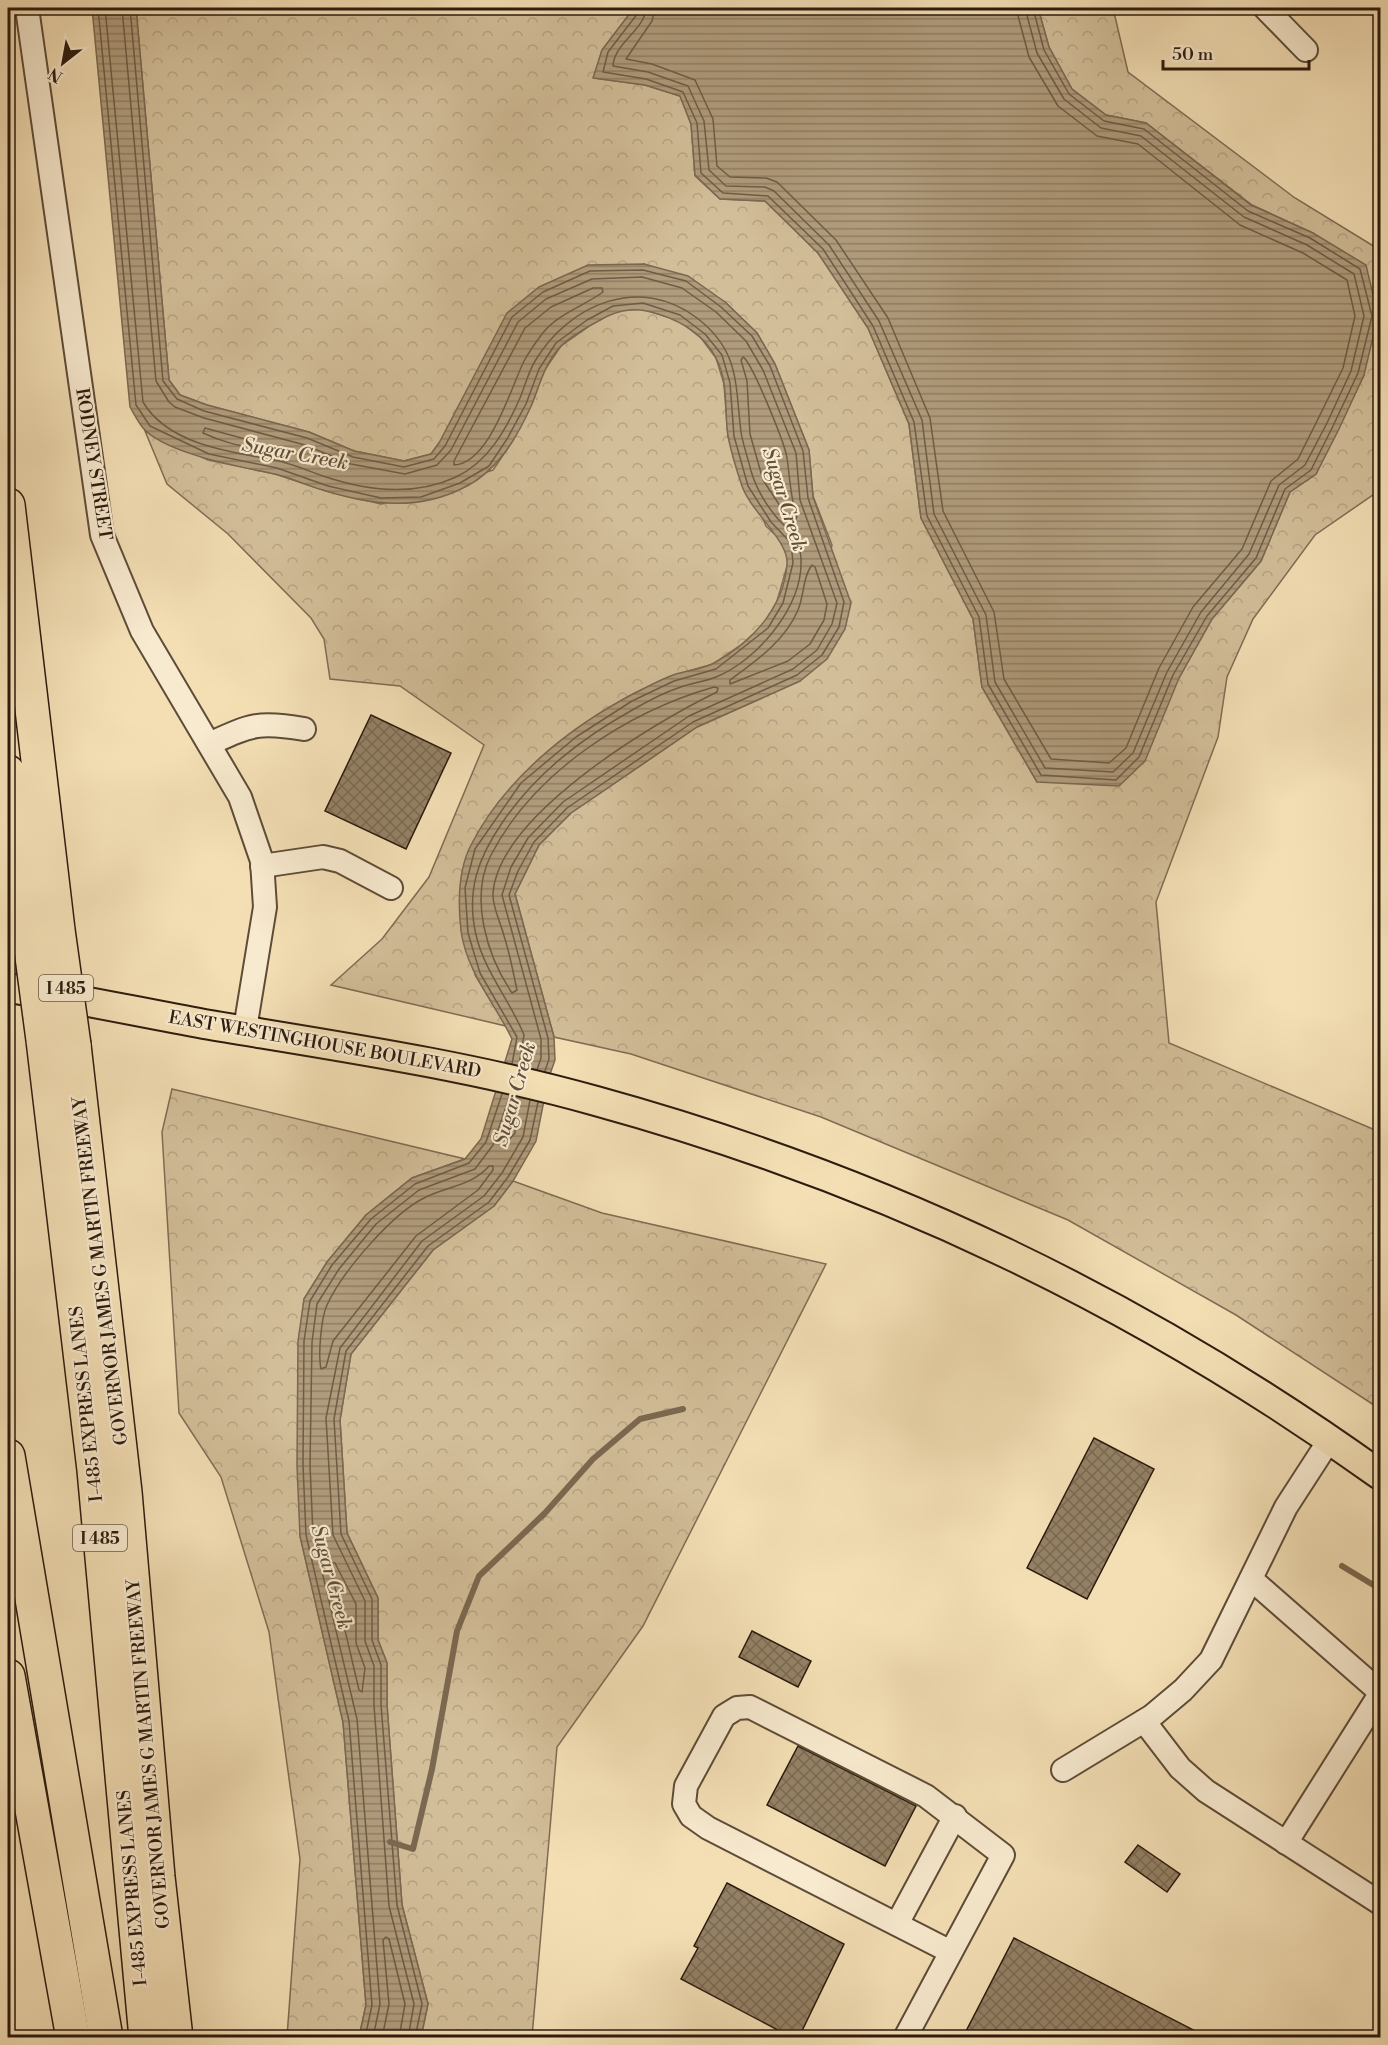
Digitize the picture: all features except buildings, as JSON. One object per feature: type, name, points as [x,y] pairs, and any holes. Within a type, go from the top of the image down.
[{"type":"highway","name":"GOVERNOR JAMES G MARTIN FREEWAY","points":[[8,505],[43,928],[125,1492],[158,1877],[176,2037]]},
{"type":"highway","name":"I 485","points":[[8,772],[43,928]]},
{"type":"highway","name":"I-485 EXPRESS LANES","points":[[58,1042],[92,1459],[146,2037]]},
{"type":"highway","points":[[8,1456],[106,2037]]},
{"type":"highway","points":[[8,1466],[30,1799]]},
{"type":"highway","points":[[8,1676],[73,2037]]},
{"type":"main road","name":"EAST WESTINGHOUSE BOULEVARD","points":[[8,988],[449,1066],[550,1089],[679,1125],[880,1195],[995,1246],[1099,1298],[1215,1365],[1330,1439],[1380,1476]]},
{"type":"street","name":"RODNEY STREET","points":[[27,8],[102,535],[142,631],[240,797],[262,866],[265,907],[245,1029]]},
{"type":"street","points":[[1265,8],[1306,50]]},
{"type":"street","points":[[209,744],[245,728],[269,723],[304,729]]},
{"type":"street","points":[[262,866],[323,857],[340,861],[391,888]]},
{"type":"street","points":[[1063,1770],[1144,1721],[1183,1690],[1211,1660],[1286,1507],[1330,1439]]},
{"type":"street","points":[[1251,1579],[1380,1693],[1286,1843]]},
{"type":"street","points":[[905,2037],[951,1952],[1003,1855],[926,1796],[750,1707],[737,1708],[724,1716],[686,1786],[684,1804],[691,1816],[708,1828],[951,1952]]},
{"type":"street","points":[[1144,1721],[1180,1768],[1206,1791],[1380,1903]]},
{"type":"street","points":[[897,1924],[955,1816]]},
{"type":"green space","points":[[136,8],[634,8],[602,50],[594,78],[645,85],[680,96],[691,124],[695,176],[720,199],[765,201],[818,253],[868,328],[909,424],[921,518],[973,619],[982,687],[1037,782],[1179,678],[1212,619],[1261,561],[1290,492],[1316,474],[1364,375],[1313,233],[1252,205],[1146,123],[1106,115],[1072,89],[1049,47],[1038,8],[1113,8],[1128,72],[1295,198],[1380,250],[1380,490],[1315,535],[1253,619],[1227,677],[1218,737],[1156,902],[1169,1043],[1380,1132],[1380,1409],[1236,1315],[1068,1220],[821,1117],[631,1054],[554,1037],[515,894],[539,845],[571,813],[697,727],[800,681],[832,545],[813,496],[809,450],[775,364],[757,333],[725,302],[644,264],[439,443],[431,454],[404,461],[354,451],[309,432],[207,405],[180,395],[169,380]]},
{"type":"green space","points":[[642,309],[678,320],[701,338],[716,358],[724,384],[728,437],[766,526],[785,544],[788,563],[777,601],[764,624],[742,644],[713,664],[672,676],[629,696],[572,732],[536,762],[475,975],[506,1026],[331,985],[382,939],[429,877],[484,745],[400,686],[330,679],[324,639],[311,618],[228,534],[167,484],[145,431],[208,460],[275,474],[326,491],[381,504],[493,470],[512,442],[531,406],[544,371],[561,346],[616,311]]},
{"type":"green space","points":[[172,1089],[465,1159],[412,1178],[366,1215],[327,1262],[304,1299],[300,1536],[343,1722],[366,2005],[359,2037],[287,2037],[300,1859],[269,1632],[221,1477],[179,1413],[162,1132]]},
{"type":"green space","points":[[513,1181],[602,1213],[826,1264],[643,1626],[557,1747],[532,2037],[421,2037],[428,2004],[402,1905],[387,1705],[387,1663],[378,1640],[378,1598],[347,1533],[340,1420],[351,1354],[433,1250],[494,1206]]},
{"type":"water","name":"Sugar Creek","points":[[92,8],[136,8],[169,380],[180,395],[207,405],[309,432],[354,451],[404,461],[431,454],[439,443],[507,313],[539,287],[588,265],[644,264],[688,276],[725,302],[757,333],[775,364],[809,450],[813,497],[851,603],[845,629],[827,659],[800,681],[697,727],[571,813],[539,845],[515,894],[554,1037],[555,1060],[548,1080],[536,1141],[513,1181],[494,1206],[433,1250],[351,1354],[340,1420],[347,1533],[378,1598],[378,1640],[387,1663],[387,1705],[402,1905],[428,2004],[421,2037],[359,2037],[366,2005],[343,1722],[300,1536],[297,1466],[298,1341],[304,1299],[327,1262],[366,1215],[412,1178],[465,1159],[481,1139],[512,1039],[475,974],[461,931],[459,899],[461,876],[471,845],[485,821],[501,799],[540,758],[585,723],[654,683],[676,674],[710,665],[741,645],[764,622],[780,595],[785,580],[786,555],[782,545],[745,494],[741,483],[728,436],[723,377],[716,358],[706,343],[685,326],[653,312],[630,310],[615,313],[584,329],[564,343],[547,367],[520,429],[505,453],[475,481],[463,488],[429,500],[394,503],[358,499],[277,474],[202,457],[167,445],[153,437],[143,428],[130,407]]},
{"type":"water","points":[[634,8],[1038,8],[1049,47],[1072,89],[1106,115],[1146,123],[1251,205],[1313,233],[1366,265],[1378,316],[1364,375],[1339,429],[1316,474],[1290,492],[1261,561],[1212,619],[1179,678],[1145,761],[1119,786],[1037,782],[982,687],[973,619],[921,518],[909,424],[868,328],[818,253],[765,201],[720,199],[695,175],[691,124],[680,96],[645,85],[593,78],[602,50]]},
{"type":"waterway","points":[[390,1842],[413,1849],[432,1769],[457,1631],[479,1576],[545,1513],[593,1459],[640,1419],[683,1409]]},
{"type":"waterway","points":[[1342,1566],[1380,1589]]}]
